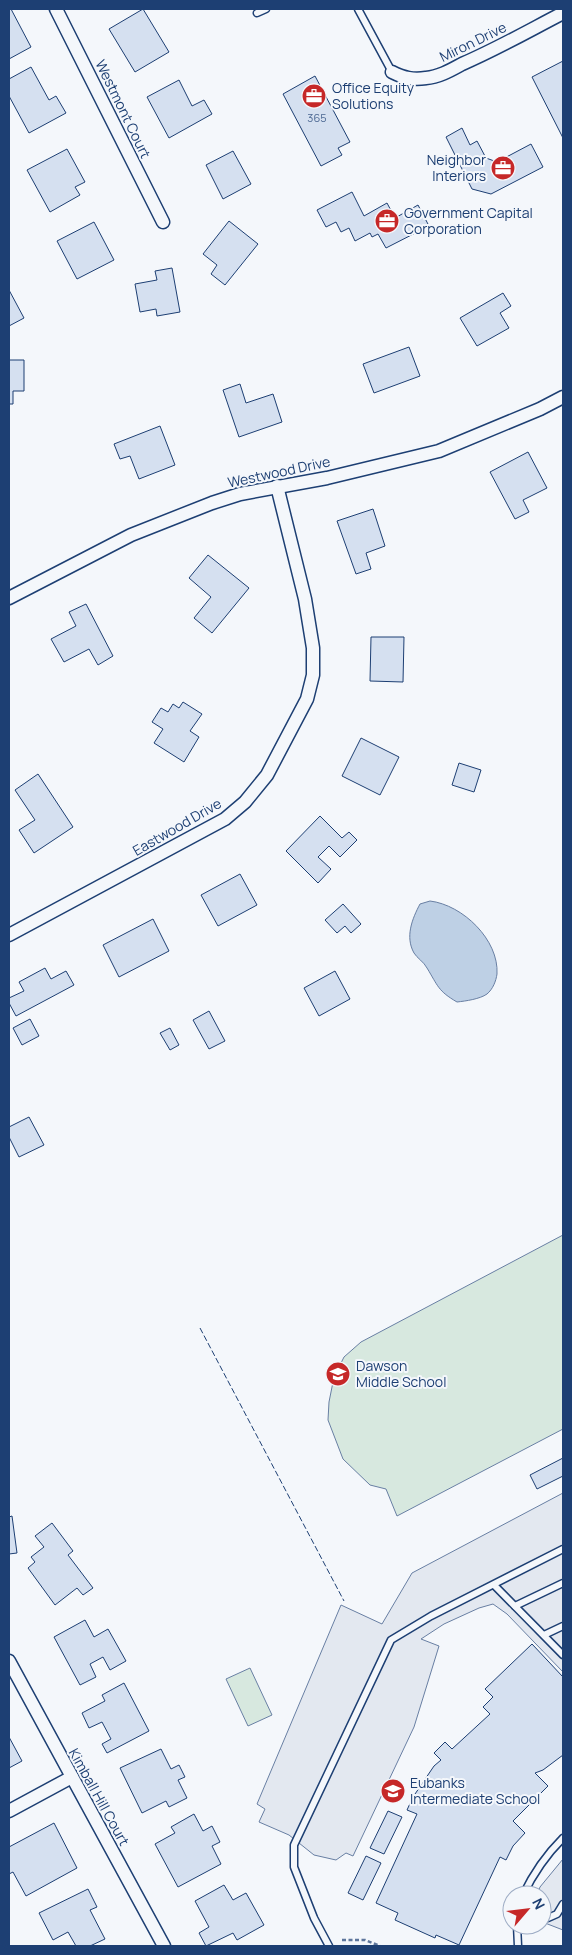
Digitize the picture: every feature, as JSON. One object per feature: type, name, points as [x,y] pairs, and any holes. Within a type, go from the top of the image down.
[{"type":"street","name":"Westmont Court","points":[[56,9],[163,222]]},
{"type":"street","name":"Miron Drive","points":[[392,72],[403,78],[415,79],[440,75],[478,58],[563,13]]},
{"type":"street","name":"Westwood Drive","points":[[9,598],[131,535],[212,503],[240,494],[327,478],[439,451],[540,409],[563,397]]},
{"type":"street","name":"Eastwood Drive","points":[[9,935],[225,819],[245,802],[267,775],[307,699],[313,675],[313,648],[305,599],[277,486]]},
{"type":"street","name":"Kimball Hill Court","points":[[9,1661],[164,1946]]},
{"type":"street","points":[[9,1811],[72,1777]]},
{"type":"lane","points":[[258,14],[266,9]]},
{"type":"lane","points":[[358,9],[392,72]]},
{"type":"lane","points":[[328,1946],[314,1918],[294,1867],[294,1845],[391,1640],[431,1616],[563,1549]]},
{"type":"lane","points":[[515,1606],[563,1582]]},
{"type":"lane","points":[[494,1584],[563,1655]]},
{"type":"lane","points":[[544,1635],[563,1626]]},
{"type":"lane","points":[[528,1885],[542,1862],[563,1838]]},
{"type":"lane","points":[[552,1916],[556,1914],[563,1904]]},
{"type":"path","points":[[342,1940],[365,1940],[380,1946]]},
{"type":"shaded area","points":[[563,1235],[563,1429],[397,1516],[386,1489],[370,1485],[343,1459],[328,1420],[334,1377],[344,1357],[361,1342]]},
{"type":"shaded area","points":[[563,1493],[563,1672],[507,1614],[493,1604],[479,1608],[444,1624],[421,1639],[439,1646],[414,1727],[353,1856],[346,1853],[336,1860],[314,1855],[289,1835],[259,1822],[265,1809],[257,1804],[341,1605],[382,1624],[412,1573]]},
{"type":"shaded area","points":[[250,1668],[272,1715],[248,1726],[226,1679]]},
{"type":"shaded area","points":[[563,1859],[563,1930],[552,1926],[552,1885],[542,1885]]},
{"type":"water","points":[[430,901],[455,909],[466,917],[477,926],[492,949],[496,961],[497,974],[493,987],[484,996],[473,1000],[457,1002],[442,991],[426,966],[414,953],[410,941],[412,922],[420,904]]},
{"type":"building","points":[[9,9],[11,9],[31,47],[9,59]]},
{"type":"building","points":[[143,9],[169,52],[135,72],[109,29]]},
{"type":"building","points":[[563,61],[563,138],[532,77]]},
{"type":"building","points":[[31,67],[49,100],[56,96],[66,113],[29,133],[9,96],[9,79]]},
{"type":"building","points":[[315,76],[350,142],[338,148],[342,155],[321,166],[283,94]]},
{"type":"building","points":[[179,80],[192,106],[204,100],[212,114],[169,138],[147,97]]},
{"type":"building","points":[[462,128],[470,145],[477,141],[486,158],[497,162],[531,144],[543,167],[491,194],[472,189],[446,137]]},
{"type":"building","points":[[67,149],[85,182],[75,187],[80,195],[50,212],[27,170]]},
{"type":"building","points":[[233,151],[251,184],[223,199],[206,165]]},
{"type":"building","points":[[352,192],[364,216],[387,203],[395,218],[418,205],[429,226],[386,248],[378,234],[372,237],[370,233],[355,241],[349,228],[341,232],[336,222],[326,227],[317,210]]},
{"type":"building","points":[[229,221],[258,244],[225,285],[211,274],[217,265],[203,254]]},
{"type":"building","points":[[94,222],[114,260],[77,279],[57,241]]},
{"type":"building","points":[[172,268],[180,312],[157,316],[156,309],[140,312],[135,284],[157,280],[155,271]]},
{"type":"building","points":[[9,290],[24,318],[9,326]]},
{"type":"building","points":[[503,293],[511,306],[500,313],[509,328],[477,346],[460,318]]},
{"type":"building","points":[[409,347],[420,376],[374,393],[363,364]]},
{"type":"building","points":[[9,360],[24,360],[24,391],[13,391],[13,404],[9,404]]},
{"type":"building","points":[[240,384],[246,403],[273,394],[282,422],[239,437],[223,390]]},
{"type":"building","points":[[160,426],[175,465],[139,479],[130,456],[120,459],[114,444]]},
{"type":"building","points":[[528,452],[547,488],[523,500],[529,512],[515,519],[490,472]]},
{"type":"building","points":[[373,509],[385,546],[366,553],[371,569],[356,574],[337,521]]},
{"type":"building","points":[[208,555],[249,588],[212,633],[194,618],[211,597],[189,578]]},
{"type":"building","points":[[86,604],[113,656],[98,665],[89,649],[64,662],[51,639],[76,626],[69,612]]},
{"type":"building","points":[[371,637],[404,637],[403,682],[370,681]]},
{"type":"building","points":[[183,702],[202,714],[190,731],[199,737],[184,762],[154,743],[163,729],[152,722],[161,708],[168,712],[173,704],[179,708]]},
{"type":"building","points":[[361,738],[399,757],[380,795],[342,776]]},
{"type":"building","points":[[459,763],[481,770],[474,792],[452,785]]},
{"type":"building","points":[[38,774],[73,827],[34,853],[19,830],[35,820],[15,790]]},
{"type":"building","points":[[320,816],[342,838],[349,832],[357,840],[340,857],[329,846],[318,857],[331,869],[318,883],[286,851]]},
{"type":"building","points":[[240,874],[257,905],[218,926],[201,895]]},
{"type":"building","points":[[343,904],[361,924],[351,933],[345,926],[337,933],[325,920]]},
{"type":"building","points":[[153,919],[169,951],[119,977],[103,945]]},
{"type":"building","points":[[45,968],[51,979],[66,971],[74,985],[16,1016],[9,1003],[9,998],[24,991],[19,982]]},
{"type":"building","points":[[335,971],[350,999],[319,1016],[304,988]]},
{"type":"building","points":[[209,1011],[225,1041],[209,1049],[193,1020]]},
{"type":"building","points":[[30,1019],[39,1036],[22,1045],[13,1028]]},
{"type":"building","points":[[170,1028],[179,1045],[170,1050],[160,1033]]},
{"type":"building","points":[[29,1117],[44,1145],[19,1157],[9,1137],[9,1127]]},
{"type":"building","points":[[563,1458],[563,1476],[537,1489],[530,1475]]},
{"type":"building","points":[[12,1516],[17,1553],[9,1554],[9,1517]]},
{"type":"building","points":[[52,1523],[73,1551],[68,1555],[93,1588],[83,1595],[77,1588],[55,1605],[28,1568],[35,1562],[31,1557],[44,1547],[35,1536]]},
{"type":"building","points":[[85,1620],[94,1637],[108,1629],[126,1661],[110,1670],[103,1657],[90,1664],[96,1677],[80,1685],[54,1637]]},
{"type":"building","name":"Eubanks Intermediate School","points":[[532,1644],[563,1677],[563,1755],[543,1770],[535,1773],[548,1786],[513,1821],[525,1833],[513,1846],[506,1860],[500,1857],[459,1945],[436,1935],[435,1938],[395,1920],[398,1913],[376,1903],[417,1814],[407,1810],[413,1797],[434,1766],[441,1760],[434,1753],[445,1742],[452,1749],[490,1714],[483,1707],[493,1697],[485,1689]]},
{"type":"building","points":[[124,1683],[149,1731],[107,1753],[102,1744],[111,1739],[102,1722],[89,1728],[82,1713],[105,1701],[102,1695]]},
{"type":"building","points":[[9,1737],[22,1761],[9,1768]]},
{"type":"building","points":[[161,1749],[171,1769],[179,1765],[185,1777],[178,1780],[187,1798],[169,1807],[166,1801],[142,1813],[120,1768]]},
{"type":"building","points":[[388,1811],[402,1817],[384,1854],[370,1848]]},
{"type":"building","points":[[194,1814],[203,1831],[212,1826],[220,1842],[212,1846],[221,1864],[178,1887],[155,1844],[175,1833],[171,1827]]},
{"type":"building","points":[[54,1823],[77,1868],[26,1896],[13,1872],[9,1874],[9,1847]]},
{"type":"building","points":[[366,1856],[381,1863],[363,1900],[348,1893]]},
{"type":"building","points":[[224,1885],[233,1900],[246,1893],[264,1925],[237,1940],[233,1933],[206,1946],[199,1933],[209,1927],[195,1901]]},
{"type":"building","points":[[88,1889],[97,1907],[90,1910],[105,1939],[90,1946],[76,1946],[68,1932],[53,1940],[39,1913]]},
{"type":"fence","points":[[200,1328],[344,1601]]},
{"type":"place","name":"Office Equity Solutions","points":[[314,96]]},
{"type":"place","name":"Neighbor Interiors","points":[[503,168]]},
{"type":"place","name":"Government Capital Corporation","points":[[387,221]]},
{"type":"place","name":"Dawson Middle School","points":[[338,1374]]},
{"type":"place","name":"Eubanks Intermediate School","points":[[393,1791]]}]
